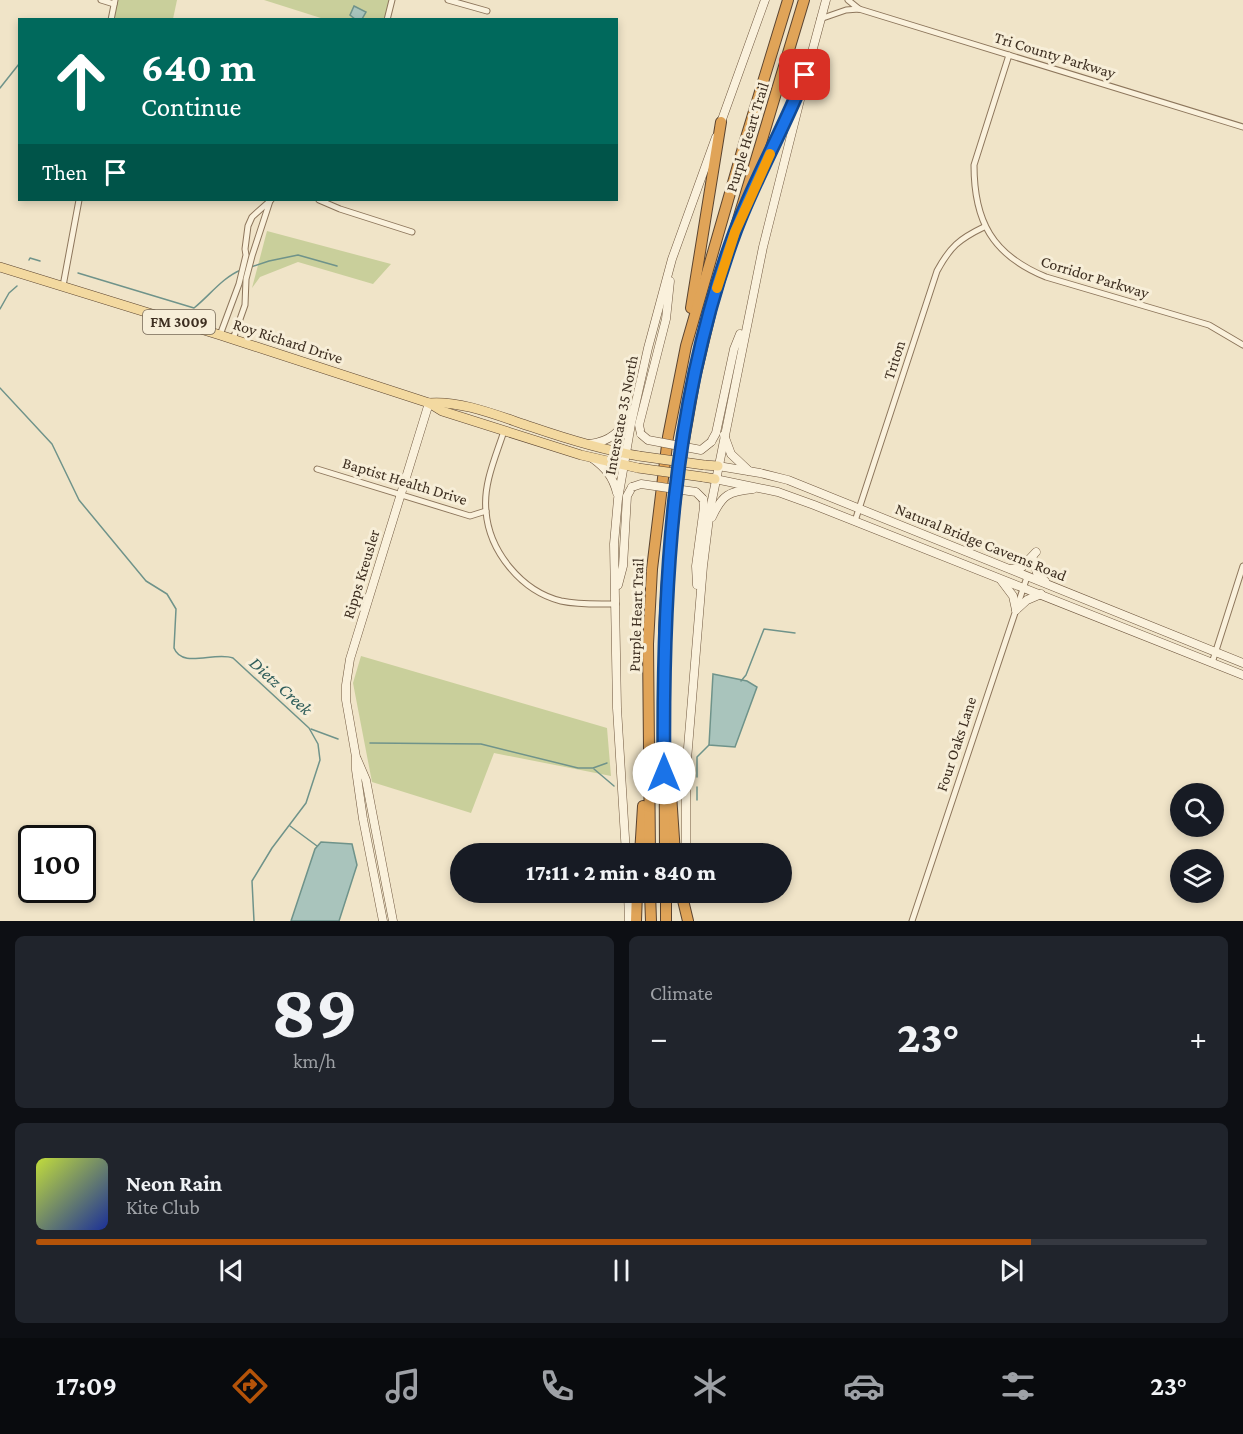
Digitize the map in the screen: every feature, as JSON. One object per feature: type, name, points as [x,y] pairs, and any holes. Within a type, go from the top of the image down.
[{"type":"highway","name":"Purple Heart Trail","points":[[650,843],[648,644],[652,570],[668,437],[686,346],[788,0]]},
{"type":"highway","name":"Purple Heart Trail","points":[[665,843],[663,674],[667,579],[678,469],[704,336],[804,0]]},
{"type":"highway","points":[[735,232],[805,75]]},
{"type":"highway","points":[[686,346],[721,122]]},
{"type":"highway","points":[[664,734],[672,797],[674,843]]},
{"type":"highway","points":[[641,843],[648,746]]},
{"type":"highway","points":[[636,921],[637,903]]},
{"type":"highway","points":[[650,903],[651,921]]},
{"type":"highway","points":[[666,903],[666,921]]},
{"type":"highway","points":[[684,903],[688,921]]},
{"type":"main road","name":"Interstate 35 North","points":[[625,843],[617,708],[614,544],[623,465],[648,348],[672,259],[765,0]]},
{"type":"main road","points":[[686,843],[686,771],[708,526],[724,435],[767,228],[826,0]]},
{"type":"main road","points":[[672,259],[666,319],[639,425],[641,434],[648,440],[701,450],[711,442],[716,433],[734,349],[748,316]]},
{"type":"main road","name":"Roy Richard Drive","points":[[0,267],[233,339],[429,403],[442,411],[504,431],[591,458],[623,465]]},
{"type":"main road","name":"Roy Richard Drive","points":[[429,403],[444,401],[588,445],[626,454]]},
{"type":"main road","name":"Ripps Kreusler","points":[[383,921],[361,810],[356,757],[346,700],[347,671],[429,403]]},
{"type":"main road","points":[[588,445],[602,442],[617,433],[635,404]]},
{"type":"main road","points":[[724,435],[731,454],[750,472]]},
{"type":"main road","name":"Natural Bridge Caverns Road","points":[[626,454],[718,466],[788,480],[1243,663]]},
{"type":"main road","points":[[591,458],[611,476],[618,499]]},
{"type":"main road","name":"FM 3009","points":[[623,465],[716,479]]},
{"type":"main road","name":"Natural Bridge Caverns Road","points":[[716,479],[763,488],[855,521],[1243,675]]},
{"type":"main road","points":[[616,600],[623,566],[627,496],[632,487],[641,484],[696,492],[703,499],[704,507],[696,566],[699,623]]},
{"type":"main road","points":[[708,526],[717,505],[728,494],[736,490],[763,488]]},
{"type":"main road","points":[[1009,569],[1022,567],[1034,556],[1038,576],[1051,586]]},
{"type":"main road","points":[[999,577],[1009,588],[1016,610]]},
{"type":"main road","points":[[1016,610],[1027,600],[1041,594]]},
{"type":"main road","name":"Ripps Kreusler","points":[[356,757],[366,780],[393,921]]},
{"type":"main road","points":[[628,903],[629,921]]},
{"type":"main road","points":[[687,903],[688,921]]},
{"type":"street","points":[[101,0],[114,2],[111,18]]},
{"type":"street","points":[[388,18],[392,0]]},
{"type":"street","points":[[448,0],[487,11]]},
{"type":"street","name":"Tri County Parkway","points":[[848,0],[859,9]]},
{"type":"street","name":"Tri County Parkway","points":[[820,19],[846,10],[859,9],[1243,126]]},
{"type":"street","name":"Corridor Parkway","points":[[1009,55],[974,165],[974,183],[984,227],[1005,252],[1028,269],[1046,277],[1209,326],[1243,345]]},
{"type":"street","points":[[63,287],[79,201]]},
{"type":"street","points":[[233,339],[245,305],[249,256],[245,249],[248,226],[252,217],[270,201]]},
{"type":"street","points":[[220,335],[271,201]]},
{"type":"street","points":[[321,201],[412,231]]},
{"type":"street","name":"Triton","points":[[855,521],[937,271],[949,250],[956,243],[984,227]]},
{"type":"street","points":[[504,431],[486,498],[490,533],[499,553],[507,564],[532,586],[562,601],[584,604],[616,600]]},
{"type":"street","name":"Baptist Health Drive","points":[[317,469],[470,516],[486,511]]},
{"type":"street","points":[[1212,663],[1243,566]]},
{"type":"street","name":"Four Oaks Lane","points":[[912,921],[1027,577]]},
{"type":"green space","points":[[115,0],[177,0],[173,18],[111,18]]},
{"type":"green space","points":[[264,0],[392,0],[388,18],[321,18]]},
{"type":"green space","points":[[267,231],[391,264],[373,284],[298,262],[260,277],[252,288]]},
{"type":"green space","points":[[361,656],[607,728],[611,776],[494,753],[471,813],[372,782],[353,683]]},
{"type":"water","points":[[354,6],[366,12],[363,18],[354,18],[350,15]]},
{"type":"water","points":[[713,674],[747,681],[757,687],[735,747],[709,745]]},
{"type":"water","points":[[321,842],[352,844],[357,865],[339,921],[291,921],[315,849]]},
{"type":"waterway","points":[[0,88],[18,65]]},
{"type":"waterway","points":[[251,267],[298,255],[337,266]]},
{"type":"waterway","points":[[29,260],[30,258],[40,261]]},
{"type":"waterway","points":[[78,273],[194,308],[222,282],[241,270]]},
{"type":"waterway","points":[[0,309],[9,293],[17,286]]},
{"type":"waterway","name":"Dietz Creek","points":[[0,388],[52,444],[79,500],[146,581],[167,594],[176,609],[174,648],[178,654],[191,659],[217,656],[233,658],[309,728],[318,744],[320,760],[306,803],[272,848],[252,881],[254,921]]},
{"type":"waterway","points":[[741,681],[746,675],[764,629],[795,633]]},
{"type":"waterway","points":[[311,729],[338,739]]},
{"type":"waterway","points":[[370,743],[481,744],[578,768],[593,768],[607,763]]},
{"type":"waterway","points":[[697,777],[697,757],[709,745]]},
{"type":"waterway","points":[[594,769],[614,786]]},
{"type":"waterway","points":[[697,787],[697,800]]},
{"type":"waterway","points":[[290,826],[317,846]]},
{"type":"slow traffic","points":[[717,288],[735,232],[770,154]]},
{"type":"route","points":[[664,773],[663,674],[667,579],[678,469],[695,378],[712,306],[735,232],[805,75]]}]
